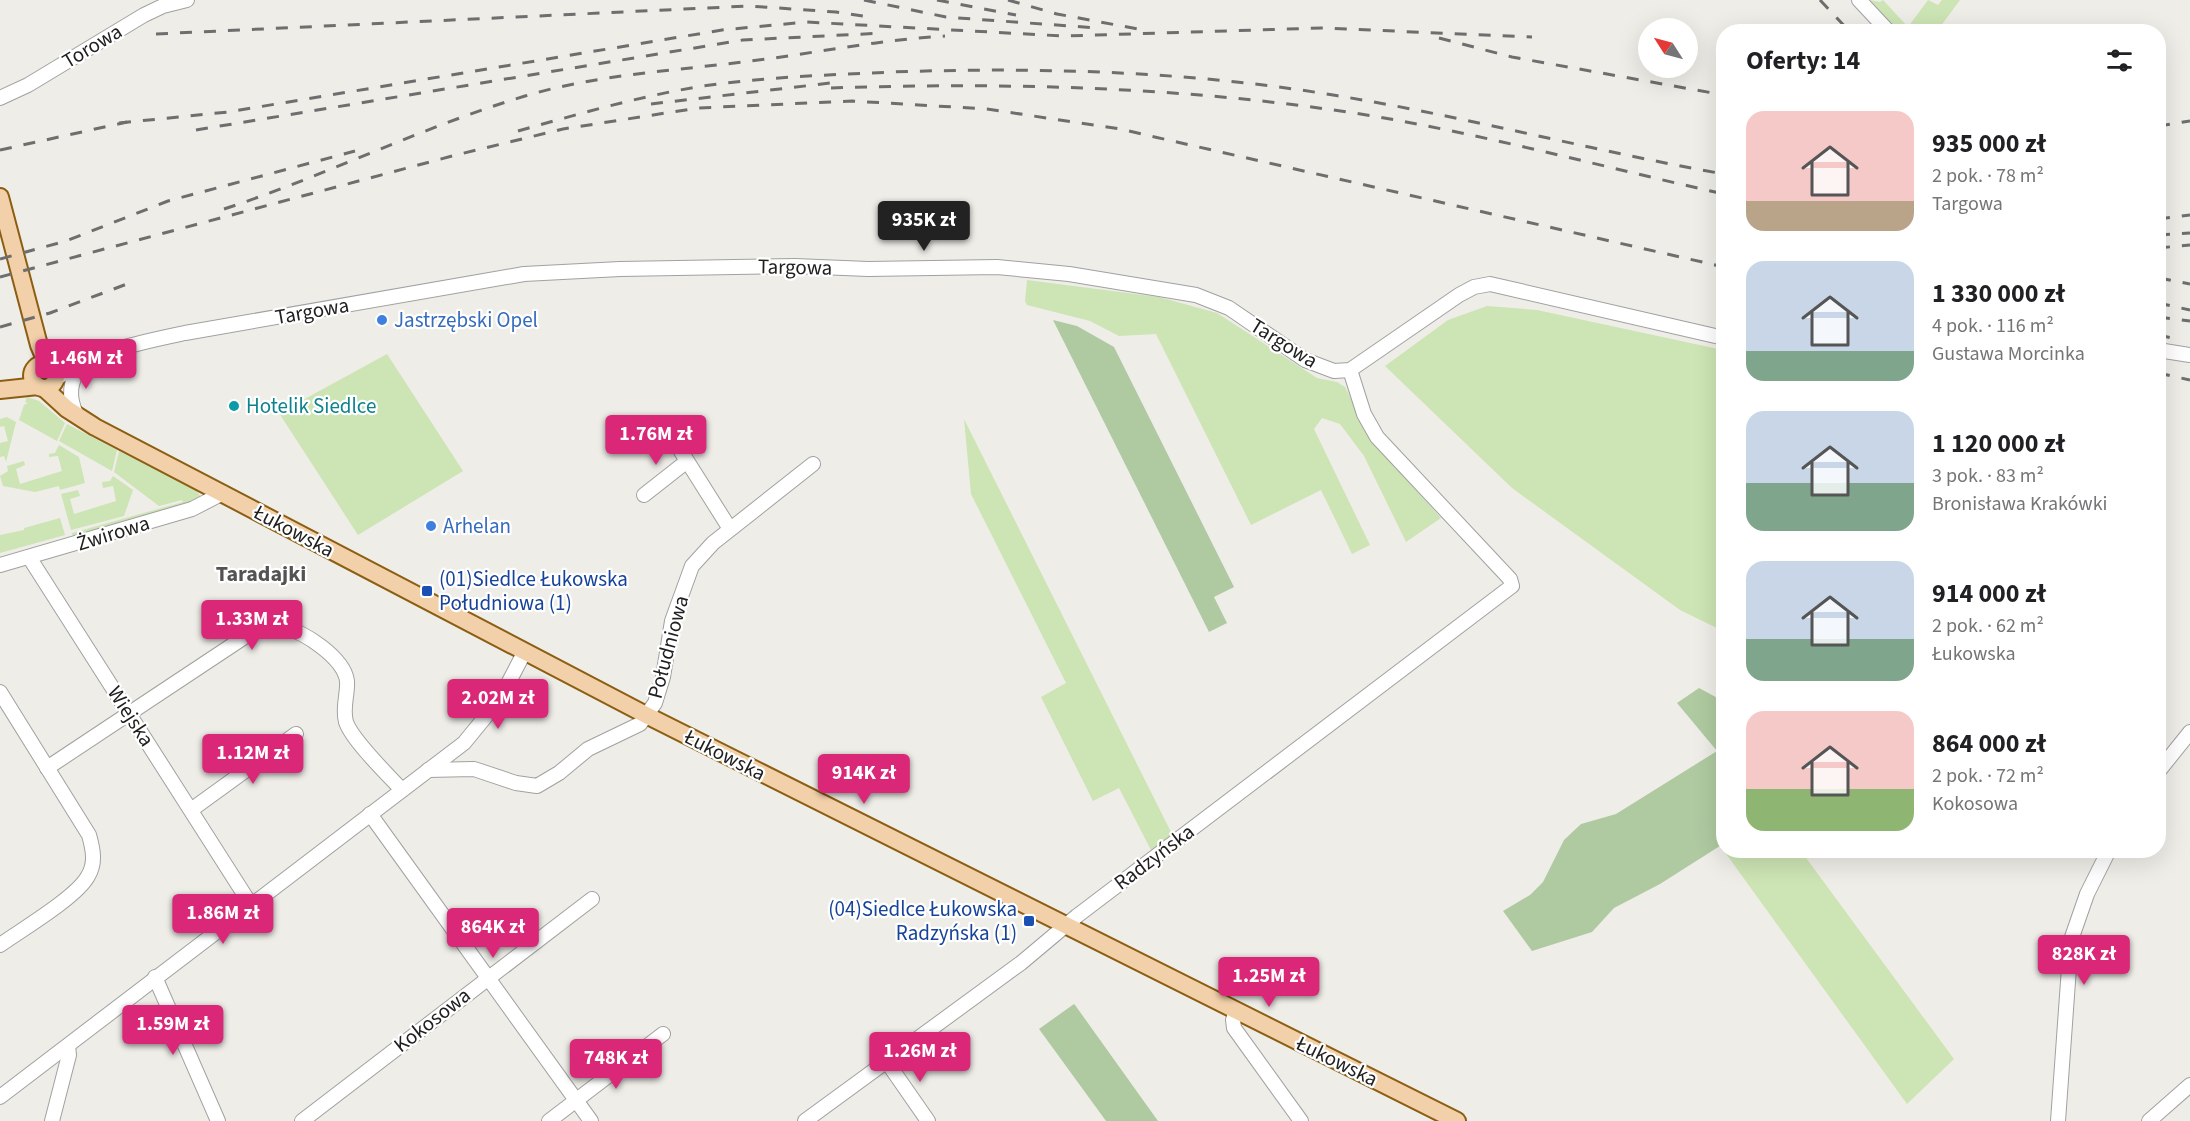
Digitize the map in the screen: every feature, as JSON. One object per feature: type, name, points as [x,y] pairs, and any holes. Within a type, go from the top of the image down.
[{"type":"main road","points":[[0,197],[45,376]]},
{"type":"main road","points":[[0,232],[45,376],[71,412]]},
{"type":"main road","points":[[0,389],[45,376]]},
{"type":"main road","name":"Łukowska","points":[[71,412],[648,716],[1457,1121]]},
{"type":"street","name":"Torowa","points":[[0,98],[28,85],[144,15],[186,0]]},
{"type":"street","points":[[1859,0],[1882,24]]},
{"type":"street","name":"Targowa","points":[[45,376],[141,343],[185,333],[524,274],[620,269],[795,266],[868,269],[1020,268],[1153,286],[1219,303],[1305,360],[1334,371],[1350,370]]},
{"type":"street","points":[[1350,370],[1459,295],[1474,287],[1490,284],[1716,336]]},
{"type":"street","points":[[2166,351],[2190,355]]},
{"type":"street","points":[[71,412],[70,391],[78,365]]},
{"type":"street","name":"Radzyńska","points":[[805,1121],[1021,963],[1066,925],[1512,586],[1510,579],[1393,456],[1370,427],[1350,370]]},
{"type":"street","points":[[667,429],[730,529]]},
{"type":"street","points":[[644,495],[686,462]]},
{"type":"street","name":"Południowa","points":[[428,770],[474,769],[516,783],[537,786],[559,773],[588,749],[632,729],[648,716],[663,677],[672,621],[688,574],[703,552],[813,464]]},
{"type":"street","name":"Żwirowa","points":[[0,565],[192,509],[224,493]]},
{"type":"street","name":"Wiejska","points":[[29,557],[251,905]]},
{"type":"street","points":[[47,768],[246,636],[264,628],[281,627],[297,632],[334,656],[343,666],[347,681],[344,706],[346,723],[402,790]]},
{"type":"street","points":[[0,1096],[464,743],[489,715],[524,652]]},
{"type":"street","points":[[0,692],[89,835],[93,847],[91,869],[76,890],[0,945]]},
{"type":"street","points":[[2166,762],[2190,732]]},
{"type":"street","points":[[191,810],[296,734]]},
{"type":"street","points":[[370,814],[591,1121]]},
{"type":"street","points":[[2058,1121],[2071,940],[2087,894],[2105,858]]},
{"type":"street","name":"Kokosowa","points":[[302,1121],[592,899]]},
{"type":"street","points":[[155,977],[218,1121]]},
{"type":"street","points":[[1236,1011],[1233,1020],[1234,1028],[1301,1121]]},
{"type":"street","points":[[549,1121],[663,1034]]},
{"type":"street","points":[[52,1121],[69,1055],[68,1046]]},
{"type":"street","points":[[887,1062],[928,1121]]},
{"type":"street","points":[[2149,1121],[2190,1085]]},
{"type":"green space","points":[[1870,0],[1880,2],[1883,0],[1905,24],[1889,24]]},
{"type":"green space","points":[[1928,0],[1938,5],[1942,0],[1960,0],[1942,24],[1910,24]]},
{"type":"green space","points":[[1027,280],[1159,297],[1217,313],[1317,378],[1337,382],[1345,387],[1372,440],[1441,518],[1406,542],[1364,456],[1340,424],[1322,418],[1314,429],[1370,545],[1352,554],[1321,490],[1251,525],[1156,334],[1119,336],[1090,321],[1027,305],[1025,301]]},
{"type":"green space","points":[[1487,306],[1537,310],[1716,348],[1716,628],[1680,610],[1512,488],[1385,366],[1448,320]]},
{"type":"green space","points":[[1053,320],[1077,326],[1114,347],[1234,587],[1214,597],[1227,623],[1209,632]]},
{"type":"green space","points":[[387,354],[463,471],[358,535],[279,413]]},
{"type":"green space","points":[[27,397],[39,401],[65,423],[57,441],[19,420],[24,405],[28,403],[25,402]]},
{"type":"green space","points":[[7,417],[16,422],[6,462],[4,456],[0,457],[0,443],[8,441],[4,426],[0,427],[0,419]]},
{"type":"green space","points":[[964,419],[1173,836],[1152,852],[1119,788],[1093,801],[1041,697],[1066,683],[971,494]]},
{"type":"green space","points":[[67,424],[117,450],[112,471],[59,441]]},
{"type":"green space","points":[[59,445],[79,457],[85,483],[60,490],[59,486],[35,492],[3,486],[0,476],[8,471],[7,466],[24,461],[25,465],[16,469],[20,484],[62,471],[58,456],[49,457],[49,454],[55,453]]},
{"type":"green space","points":[[119,451],[195,489],[201,497],[198,502],[73,537],[72,533],[183,502],[182,500],[159,506],[114,472]]},
{"type":"green space","points":[[113,476],[133,490],[124,516],[71,530],[61,494],[78,490],[80,496],[70,499],[74,514],[116,501],[113,486],[103,488],[102,482],[110,481]]},
{"type":"green space","points":[[60,518],[65,535],[0,553],[0,535]]},
{"type":"green space","points":[[1699,688],[1716,697],[1716,750],[1677,703]]},
{"type":"green space","points":[[1716,752],[1716,848],[1660,884],[1614,908],[1592,932],[1532,951],[1503,911],[1530,895],[1543,882],[1564,840],[1581,824],[1616,814]]},
{"type":"green space","points":[[1729,858],[1806,858],[1954,1059],[1907,1104]]},
{"type":"green space","points":[[1074,1004],[1158,1121],[1106,1121],[1039,1029]]},
{"type":"railway","points":[[864,0],[946,17],[1097,28]]},
{"type":"railway","points":[[937,0],[1016,15]]},
{"type":"railway","points":[[1008,0],[1057,14],[1138,29]]},
{"type":"railway","points":[[1820,0],[1842,24]]},
{"type":"railway","points":[[156,34],[749,6],[836,12],[869,17]]},
{"type":"railway","points":[[119,123],[228,112],[722,30],[806,22],[1063,36],[1322,28],[1532,37]]},
{"type":"railway","points":[[196,130],[743,40],[884,33]]},
{"type":"railway","points":[[224,209],[487,108],[551,89],[633,74],[945,36]]},
{"type":"railway","points":[[1439,38],[1512,57],[1716,94]]},
{"type":"railway","points":[[518,131],[656,95],[750,80],[892,72],[1058,71],[1168,76],[1333,95],[1382,103],[1716,172]]},
{"type":"railway","points":[[651,104],[839,82]]},
{"type":"railway","points":[[831,88],[967,86],[1103,89],[1305,106],[1461,133],[1716,192]]},
{"type":"railway","points":[[0,277],[452,156],[563,129],[698,108],[852,101],[987,109],[1120,129],[1716,265]]},
{"type":"railway","points":[[2166,125],[2190,121]]},
{"type":"railway","points":[[0,150],[127,122]]},
{"type":"railway","points":[[0,259],[66,241],[168,201],[355,151]]},
{"type":"railway","points":[[2166,218],[2190,215]]},
{"type":"railway","points":[[2166,234],[2190,233]]},
{"type":"railway","points":[[2166,247],[2190,245]]},
{"type":"railway","points":[[2166,279],[2190,284]]},
{"type":"railway","points":[[0,327],[50,313],[127,284]]},
{"type":"railway","points":[[2166,305],[2190,310]]},
{"type":"railway","points":[[2166,318],[2190,321]]},
{"type":"railway","points":[[2166,337],[2181,340]]},
{"type":"railway","points":[[2166,375],[2190,380]]},
{"type":"place","name":"Jastrzębski Opel","points":[[382,320]]},
{"type":"place","name":"Hotelik Siedlce","points":[[234,406]]},
{"type":"place","name":"Arhelan","points":[[431,526]]},
{"type":"place","name":"(01)Siedlce Łukowska Południowa (1)","points":[[427,591]]},
{"type":"place","name":"(04)Siedlce Łukowska Radzyńska (1)","points":[[1029,921]]},
{"type":"district","name":"Taradajki","points":[[261,573]]}]
